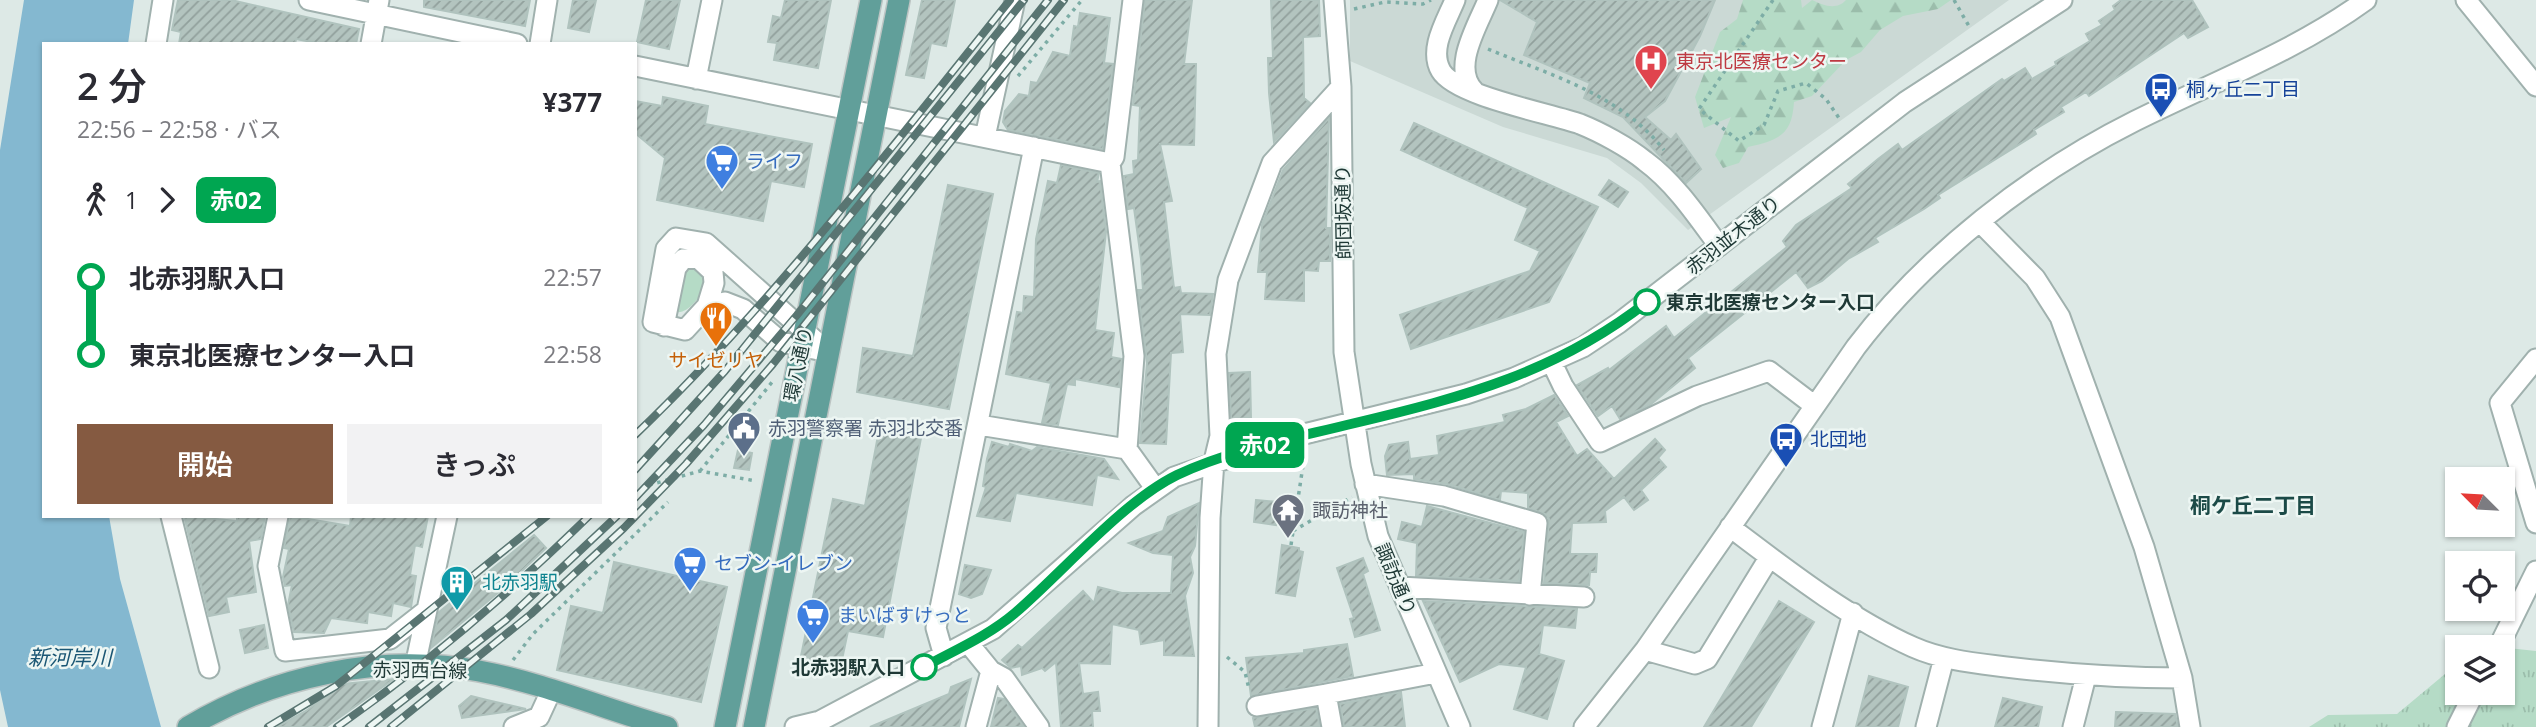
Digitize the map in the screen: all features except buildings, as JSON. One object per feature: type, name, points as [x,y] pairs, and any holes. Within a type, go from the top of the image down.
[{"type":"main road","name":"環八通り","points":[[726,727],[871,0]]},
{"type":"main road","name":"環八通り","points":[[754,727],[899,0]]},
{"type":"main road","name":"赤羽西台線","points":[[188,727],[240,698],[295,680],[367,669],[415,666],[478,671],[667,727]]},
{"type":"street","points":[[156,42],[163,0]]},
{"type":"street","points":[[309,0],[378,7],[509,42]]},
{"type":"street","points":[[540,42],[547,0]]},
{"type":"street","points":[[696,79],[712,0]]},
{"type":"street","points":[[985,137],[1015,0]]},
{"type":"street","points":[[1133,0],[1114,157],[1110,163],[1134,356],[1127,449],[1155,488]]},
{"type":"street","points":[[1455,0],[1436,53],[1440,70],[1455,83],[1475,92],[1581,125],[1645,160],[1686,201],[1719,246]]},
{"type":"street","points":[[1475,92],[1465,79],[1464,68],[1478,43],[1488,0]]},
{"type":"street","name":"赤羽並木通り","points":[[795,727],[820,721],[969,644],[1014,614],[1155,488],[1214,461],[1284,439],[1355,424],[1466,394],[1552,363],[1619,323],[1905,102],[2063,0]]},
{"type":"street","points":[[1584,727],[1645,650],[1890,303],[2037,177],[2090,144],[2323,29],[2367,0]]},
{"type":"street","points":[[2466,0],[2536,86]]},
{"type":"street","name":"師団坂通り","points":[[1334,6],[1341,87],[1344,352],[1355,424]]},
{"type":"street","points":[[371,42],[378,7]]},
{"type":"street","points":[[1444,28],[1478,43]]},
{"type":"street","points":[[637,66],[1110,163]]},
{"type":"street","points":[[1208,727],[1210,518],[1214,461],[1220,436],[1216,354],[1227,280],[1276,155],[1341,87]]},
{"type":"street","points":[[944,656],[936,628],[1034,148]]},
{"type":"street","points":[[1981,223],[2035,278],[2060,317],[2138,527],[2182,678],[2190,727]]},
{"type":"street","points":[[720,256],[728,282],[714,304],[685,330],[653,322],[652,315],[668,244],[676,238],[706,243],[720,256],[804,339],[828,352]]},
{"type":"street","points":[[664,326],[676,268],[683,259],[697,257],[713,272],[714,304]]},
{"type":"street","points":[[714,304],[743,309],[781,342],[804,339]]},
{"type":"street","points":[[2536,359],[2500,403],[2536,523]]},
{"type":"street","points":[[1552,363],[1563,386],[1600,442],[1697,396],[1769,370],[1815,406]]},
{"type":"street","name":"諏訪通り","points":[[1355,424],[1359,490],[1460,727]]},
{"type":"street","points":[[979,425],[1127,449]]},
{"type":"street","points":[[1359,490],[1444,496],[1536,523],[1530,595]]},
{"type":"street","points":[[172,518],[209,668]]},
{"type":"street","points":[[278,518],[268,566],[285,651],[390,639],[427,610]]},
{"type":"street","points":[[415,666],[447,518]]},
{"type":"street","points":[[1730,527],[1769,558],[1853,613],[1914,648],[1944,657],[2086,676],[2182,678]]},
{"type":"street","points":[[1645,650],[1695,664],[1707,659],[1769,558]]},
{"type":"street","points":[[2504,635],[2536,571]]},
{"type":"street","points":[[1400,587],[1584,597]]},
{"type":"street","points":[[1822,727],[1853,613]]},
{"type":"street","points":[[969,644],[991,671],[1004,678],[1039,727]]},
{"type":"street","points":[[1926,727],[1944,657]]},
{"type":"street","points":[[976,727],[991,671]]},
{"type":"street","points":[[1257,706],[1436,673]]},
{"type":"street","points":[[2073,727],[2086,676]]},
{"type":"street","points":[[514,727],[539,717],[551,691]]},
{"type":"street","points":[[1326,694],[1332,727]]},
{"type":"street","points":[[2457,727],[2468,705]]},
{"type":"path","points":[[1016,79],[1082,0]]},
{"type":"path","points":[[1334,6],[1385,2],[1423,4],[1431,0]]},
{"type":"path","points":[[1773,0],[1699,109],[1739,141],[1764,125],[1778,91],[1806,83],[1826,99],[1840,121]]},
{"type":"path","points":[[1954,0],[1970,28]]},
{"type":"path","points":[[1478,43],[1622,108],[1650,132],[1665,151]]},
{"type":"path","points":[[700,471],[781,372]]},
{"type":"path","points":[[1291,545],[1304,459]]},
{"type":"path","points":[[649,485],[700,471],[760,482]]},
{"type":"path","points":[[1293,531],[1359,490]]},
{"type":"path","points":[[512,662],[533,634],[668,502]]},
{"type":"shaded area","name":"東京北医療センター","points":[[1350,0],[2009,0],[1688,230],[1641,183],[1607,158],[1503,127],[1350,61]]},
{"type":"green space","points":[[1743,0],[1801,0],[1802,8],[1812,0],[1834,6],[1846,0],[1951,0],[1938,9],[1903,16],[1880,30],[1861,52],[1846,60],[1812,96],[1794,102],[1790,122],[1782,134],[1768,142],[1748,147],[1739,163],[1723,168],[1715,155],[1731,117],[1704,128],[1695,97],[1720,32],[1737,19]]},
{"type":"green space","points":[[690,262],[706,272],[707,287],[689,307],[676,312],[680,270]]},
{"type":"green space","points":[[2515,649],[2536,651],[2536,727],[2309,727],[2328,715],[2397,714],[2445,674],[2445,705],[2515,705]]},
{"type":"water","name":"新河岸川","points":[[24,0],[134,0],[128,42],[42,42],[42,518],[109,518],[120,579],[161,727],[8,727],[0,690],[0,150]]},
{"type":"railway","points":[[637,433],[735,332],[830,224],[1010,0]]},
{"type":"railway","points":[[637,468],[725,371],[1024,0]]},
{"type":"railway","points":[[637,496],[704,425],[797,315],[1048,0]]},
{"type":"railway","points":[[637,515],[686,464],[773,364],[1064,0]]},
{"type":"railway","points":[[268,727],[336,686],[545,518]]},
{"type":"railway","points":[[337,727],[467,626],[587,518]]},
{"type":"railway","points":[[369,727],[506,620],[615,518]]},
{"type":"railway","points":[[391,727],[531,614],[634,518]]},
{"type":"bus line","name":"赤02","points":[[924,667],[969,644],[1014,614],[1133,506],[1174,477],[1196,467],[1284,439],[1355,424],[1514,378],[1583,347],[1647,302]]},
{"type":"place","name":"東京北医療センター","points":[[1651,91]]},
{"type":"place","name":"桐ヶ丘二丁目","points":[[2161,119]]},
{"type":"place","name":"ライフ","points":[[722,191]]},
{"type":"place","name":"東京北医療センター入口","points":[[1647,302]]},
{"type":"place","name":"サイゼリヤ","points":[[716,348]]},
{"type":"place","name":"赤羽警察署 赤羽北交番","points":[[744,458]]},
{"type":"place","name":"北団地","points":[[1786,469]]},
{"type":"place","name":"諏訪神社","points":[[1288,540]]},
{"type":"place","name":"セブン-イレブン","points":[[690,593]]},
{"type":"place","name":"北赤羽駅","points":[[457,612]]},
{"type":"place","name":"まいばすけっと","points":[[813,645]]},
{"type":"place","name":"北赤羽駅入口","points":[[924,667]]},
{"type":"district","name":"桐ケ丘二丁目","points":[[2253,506]]}]
